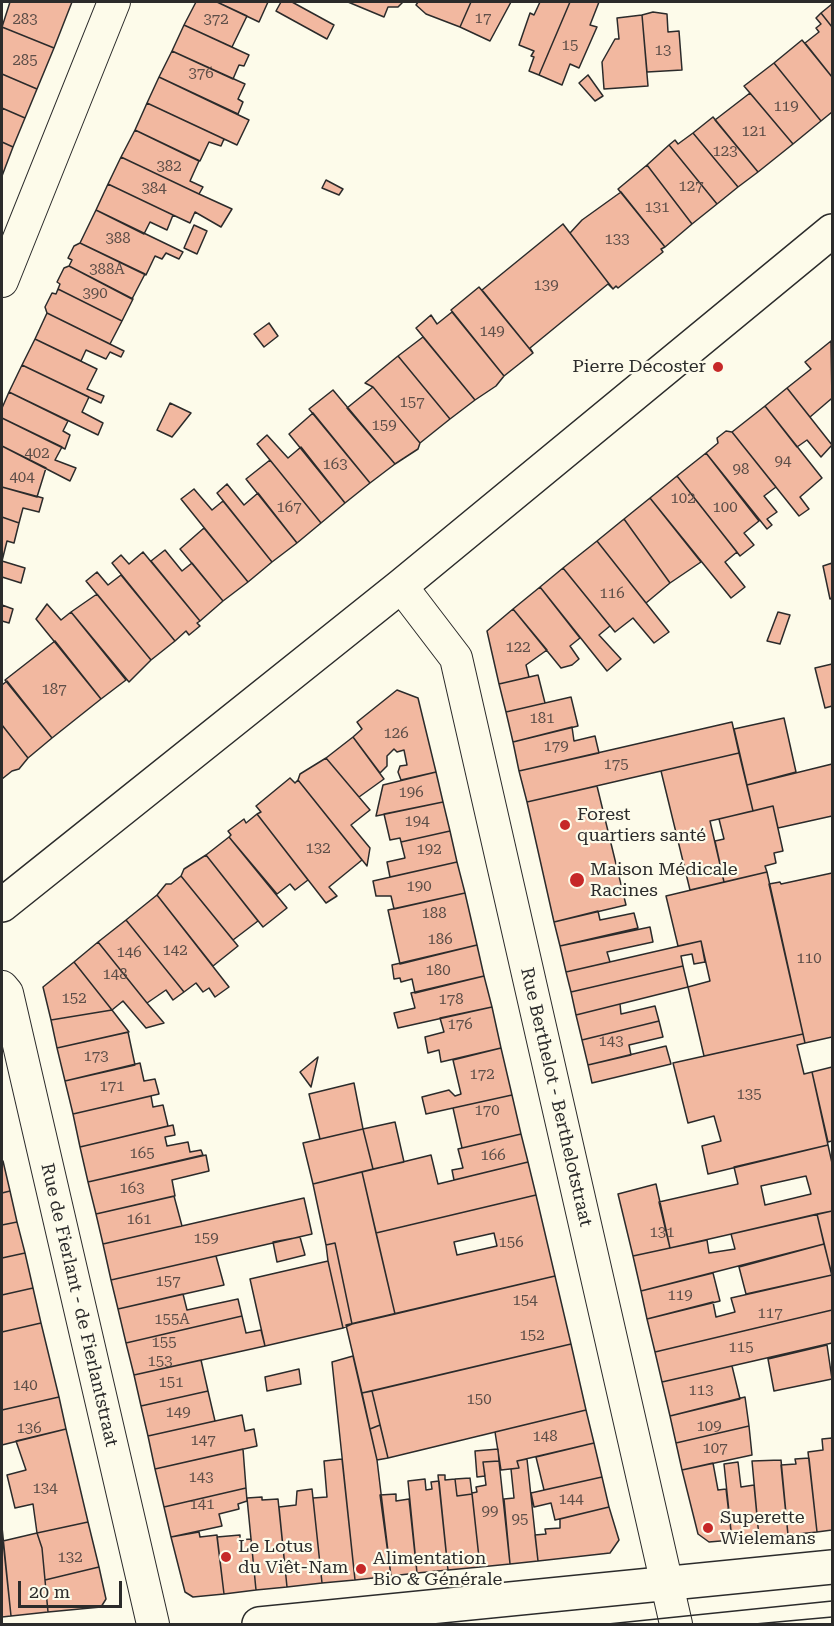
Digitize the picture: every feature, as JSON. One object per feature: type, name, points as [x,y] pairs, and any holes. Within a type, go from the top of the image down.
[{"type":"street","points":[[2,280],[114,2]]},
{"type":"street","points":[[2,905],[401,586],[832,231]]},
{"type":"street","name":"Rue Berthelot - Berthelotstraat","points":[[401,586],[456,658],[676,1624]]},
{"type":"street","name":"Rue de Fierlant - de Fierlantstraat","points":[[2,987],[7,993],[153,1624]]},
{"type":"street","points":[[259,1624],[832,1567]]},
{"type":"building","points":[[10,2],[72,2],[54,48],[2,27]]},
{"type":"building","points":[[196,2],[217,2],[247,16],[232,47],[184,25]]},
{"type":"building","points":[[217,2],[268,2],[259,22]]},
{"type":"building","points":[[281,2],[292,2],[334,25],[327,39],[276,11]]},
{"type":"building","points":[[348,2],[403,2],[398,7],[388,7],[384,17]]},
{"type":"building","points":[[418,2],[471,2],[460,27],[426,14],[416,5]]},
{"type":"building","points":[[471,2],[511,2],[490,41],[460,27]]},
{"type":"building","points":[[540,2],[570,2],[539,75],[529,71],[534,51],[519,45],[530,13],[534,15]]},
{"type":"building","points":[[570,2],[599,2],[590,25],[597,27],[579,68],[570,64],[562,85],[539,75]]},
{"type":"building","points":[[832,4],[832,27],[821,13]]},
{"type":"building","points":[[653,12],[667,14],[668,32],[679,31],[682,70],[647,72],[642,15]]},
{"type":"building","points":[[821,13],[832,27],[832,77],[805,43],[819,32],[816,28],[821,24],[816,18]]},
{"type":"building","points":[[642,15],[648,86],[604,89],[602,62],[615,39],[619,39],[617,18]]},
{"type":"building","points":[[184,25],[249,55],[244,66],[239,65],[233,79],[172,51]]},
{"type":"building","points":[[2,27],[54,48],[37,89],[2,74]]},
{"type":"building","points":[[802,40],[832,77],[832,112],[821,121],[774,63]]},
{"type":"building","points":[[172,51],[245,84],[238,99],[243,102],[238,114],[159,77]]},
{"type":"building","points":[[774,63],[821,121],[793,144],[744,86]]},
{"type":"building","points":[[2,74],[37,89],[25,118],[2,108]]},
{"type":"building","points":[[588,75],[603,96],[595,101],[579,83]]},
{"type":"building","points":[[159,77],[249,120],[237,145],[147,103]]},
{"type":"building","points":[[750,93],[793,144],[758,172],[715,120]]},
{"type":"building","points":[[147,103],[224,139],[221,146],[209,142],[200,161],[135,130]]},
{"type":"building","points":[[2,108],[25,118],[13,147],[2,142]]},
{"type":"building","points":[[713,117],[758,172],[738,187],[693,133]]},
{"type":"building","points":[[135,130],[199,161],[190,181],[203,187],[199,194],[121,157]]},
{"type":"building","points":[[693,133],[738,187],[717,204],[669,145],[675,140],[678,144]]},
{"type":"building","points":[[2,142],[13,147],[2,176]]},
{"type":"building","points":[[669,145],[717,204],[692,224],[647,165]]},
{"type":"building","points":[[121,157],[232,209],[221,227],[195,212],[190,223],[108,184]]},
{"type":"building","points":[[647,165],[692,224],[665,247],[618,189]]},
{"type":"building","points":[[326,180],[343,189],[339,195],[322,188]]},
{"type":"building","points":[[108,184],[173,215],[167,230],[150,222],[144,234],[96,210]]},
{"type":"building","points":[[621,192],[665,247],[661,249],[663,252],[618,288],[616,286],[613,289],[570,233],[582,220]]},
{"type":"building","points":[[96,210],[183,252],[179,259],[166,253],[162,259],[155,256],[146,275],[80,243]]},
{"type":"building","points":[[563,224],[613,289],[608,284],[530,348],[533,353],[482,290]]},
{"type":"building","points":[[194,225],[207,231],[197,254],[184,248]]},
{"type":"building","points":[[80,243],[145,274],[132,299],[69,266],[72,260],[68,258],[74,246]]},
{"type":"building","points":[[69,266],[133,299],[122,321],[58,289],[60,284],[57,282],[64,268]]},
{"type":"building","points":[[479,287],[533,353],[504,376],[451,310]]},
{"type":"building","points":[[58,289],[122,321],[110,344],[47,313],[45,307],[52,293],[56,294]]},
{"type":"building","points":[[452,312],[504,376],[496,386],[475,400],[416,328],[431,315],[437,324]]},
{"type":"building","points":[[47,313],[124,351],[121,357],[110,352],[106,359],[86,350],[81,361],[35,339]]},
{"type":"building","points":[[269,323],[278,336],[264,347],[254,334]]},
{"type":"building","points":[[423,337],[475,400],[450,419],[398,356]]},
{"type":"building","points":[[35,339],[97,369],[87,389],[104,396],[101,403],[22,365]]},
{"type":"building","points":[[831,341],[832,401],[831,399],[810,417],[787,388],[811,369],[805,362]]},
{"type":"building","points":[[398,356],[450,419],[420,443],[373,387],[365,383]]},
{"type":"building","points":[[22,365],[89,397],[82,412],[103,423],[98,435],[9,392]]},
{"type":"building","points":[[373,387],[420,443],[418,449],[395,464],[347,408]]},
{"type":"building","points":[[787,388],[832,445],[821,457],[807,440],[797,447],[765,406]]},
{"type":"building","points":[[333,390],[395,464],[370,483],[309,409]]},
{"type":"building","points":[[9,392],[68,421],[63,431],[70,435],[65,449],[2,418],[2,408]]},
{"type":"building","points":[[170,403],[191,413],[172,437],[157,430]]},
{"type":"building","points":[[765,406],[822,478],[800,497],[809,509],[799,516],[732,432]]},
{"type":"building","points":[[313,413],[370,483],[345,503],[289,434]]},
{"type":"building","points":[[2,418],[62,447],[55,460],[76,468],[70,481],[2,446]]},
{"type":"building","points":[[726,431],[732,432],[776,487],[764,496],[777,512],[767,519],[772,525],[767,529],[706,453],[718,443],[717,438]]},
{"type":"building","points":[[267,435],[288,458],[301,447],[345,503],[321,523],[257,444]]},
{"type":"building","points":[[2,446],[46,468],[37,497],[2,487]]},
{"type":"building","points":[[706,453],[759,521],[744,533],[754,545],[740,556],[677,476]]},
{"type":"building","points":[[270,460],[321,523],[297,543],[246,479]]},
{"type":"building","points":[[677,476],[737,552],[725,562],[745,587],[731,598],[650,498]]},
{"type":"building","points":[[227,484],[244,505],[258,493],[297,543],[272,562],[217,493]]},
{"type":"building","points":[[2,487],[43,498],[39,512],[23,508],[19,523],[2,517]]},
{"type":"building","points":[[194,489],[212,510],[223,501],[272,562],[248,582],[181,499]]},
{"type":"building","points":[[650,498],[701,562],[670,583],[624,519]]},
{"type":"building","points":[[2,517],[19,523],[14,543],[7,541],[2,561]]},
{"type":"building","points":[[624,519],[670,583],[646,603],[597,541]]},
{"type":"building","points":[[204,528],[248,582],[223,601],[180,549]]},
{"type":"building","points":[[597,541],[669,632],[654,643],[633,618],[615,632],[563,568]]},
{"type":"building","points":[[165,550],[182,571],[192,563],[223,601],[200,621],[151,561]]},
{"type":"building","points":[[143,552],[200,621],[197,623],[200,626],[189,635],[186,631],[175,641],[112,563],[121,555],[129,564]]},
{"type":"building","points":[[2,561],[25,568],[21,583],[2,577]]},
{"type":"building","points":[[832,563],[832,598],[830,599],[823,566]]},
{"type":"building","points":[[563,568],[610,626],[599,635],[621,659],[607,671],[540,587]]},
{"type":"building","points":[[97,572],[108,585],[121,575],[175,641],[151,660],[86,581]]},
{"type":"building","points":[[540,587],[580,638],[570,646],[579,659],[572,665],[561,668],[513,609]]},
{"type":"building","points":[[97,594],[151,660],[129,682],[71,612]]},
{"type":"building","points":[[47,604],[61,620],[71,612],[126,680],[101,699],[36,619]]},
{"type":"building","points":[[2,605],[13,609],[9,623],[2,621]]},
{"type":"building","points":[[513,609],[547,650],[526,665],[529,677],[499,684],[487,631]]},
{"type":"building","points":[[778,612],[790,615],[780,644],[767,641]]},
{"type":"building","points":[[55,641],[101,699],[52,738],[5,680]]},
{"type":"building","points":[[832,664],[832,706],[825,708],[815,668]]},
{"type":"building","points":[[538,675],[545,703],[506,712],[499,684]]},
{"type":"building","points":[[7,681],[52,738],[28,758],[2,725],[2,685]]},
{"type":"building","points":[[397,690],[418,698],[436,772],[401,780],[398,772],[400,766],[407,765],[404,750],[397,752],[394,749],[387,756],[387,766],[380,773],[353,737],[362,729],[357,722]]},
{"type":"building","points":[[571,697],[578,726],[513,742],[506,712]]},
{"type":"building","points":[[784,718],[796,772],[747,785],[734,729]]},
{"type":"building","points":[[732,722],[739,753],[527,802],[519,771]]},
{"type":"building","points":[[2,725],[28,758],[19,769],[12,771],[2,779]]},
{"type":"building","points":[[572,727],[574,741],[595,736],[599,753],[519,771],[513,742]]},
{"type":"building","points":[[353,737],[384,779],[359,797],[326,758]]},
{"type":"building","points":[[739,753],[753,811],[710,821],[724,882],[690,890],[661,771]]},
{"type":"building","points":[[326,758],[370,810],[351,825],[370,848],[367,866],[298,780],[300,774]]},
{"type":"building","points":[[832,764],[832,816],[778,828],[773,806],[753,811],[747,785]]},
{"type":"building","points":[[436,772],[443,802],[376,816],[383,785]]},
{"type":"building","points":[[290,778],[295,783],[298,780],[362,860],[329,887],[337,896],[326,903],[257,814],[261,812],[256,806]]},
{"type":"building","points":[[597,786],[626,905],[554,922],[527,802]]},
{"type":"building","points":[[443,802],[450,831],[401,842],[400,838],[390,840],[384,814]]},
{"type":"building","points":[[773,806],[783,851],[774,853],[776,863],[765,866],[767,872],[724,882],[715,841],[724,839],[719,819]]},
{"type":"building","points":[[257,814],[308,880],[295,890],[290,884],[277,894],[229,837],[231,835],[228,831],[244,819],[246,823]]},
{"type":"building","points":[[450,831],[457,862],[390,877],[387,862],[405,858],[401,842]]},
{"type":"building","points":[[229,837],[287,908],[263,927],[206,855]]},
{"type":"building","points":[[206,855],[258,921],[233,940],[181,876],[184,869]]},
{"type":"building","points":[[457,862],[465,893],[394,909],[391,896],[376,896],[373,881]]},
{"type":"building","points":[[767,872],[803,1034],[704,1056],[688,987],[710,981],[701,941],[678,946],[666,896]]},
{"type":"building","points":[[832,873],[832,1037],[805,1043],[769,884],[780,882],[781,884]]},
{"type":"building","points":[[181,876],[238,946],[213,966],[157,895],[166,884],[171,884]]},
{"type":"building","points":[[465,893],[477,945],[400,964],[388,910]]},
{"type":"building","points":[[157,895],[229,987],[215,997],[209,988],[203,992],[196,983],[184,992],[126,920]]},
{"type":"building","points":[[598,911],[600,920],[634,913],[638,928],[560,946],[554,922]]},
{"type":"building","points":[[126,920],[184,992],[173,1000],[166,990],[147,1003],[98,942]]},
{"type":"building","points":[[650,927],[653,942],[607,952],[610,962],[566,972],[560,946]]},
{"type":"building","points":[[701,941],[705,962],[694,964],[692,954],[681,956],[683,966],[571,992],[566,972]]},
{"type":"building","points":[[98,942],[164,1023],[146,1028],[123,1001],[112,1010],[74,962]]},
{"type":"building","points":[[477,945],[484,976],[415,993],[412,979],[401,982],[400,978],[394,979],[392,965]]},
{"type":"building","points":[[74,962],[112,1010],[51,1020],[43,987]]},
{"type":"building","points":[[683,966],[688,987],[576,1015],[571,992]]},
{"type":"building","points":[[484,976],[492,1007],[398,1028],[394,1013],[415,1008],[411,993]]},
{"type":"building","points":[[620,1004],[621,1014],[655,1006],[659,1021],[582,1040],[576,1015]]},
{"type":"building","points":[[492,1007],[501,1048],[441,1062],[439,1050],[428,1053],[425,1037],[444,1032],[440,1018]]},
{"type":"building","points":[[112,1010],[129,1032],[57,1048],[51,1020]]},
{"type":"building","points":[[659,1021],[663,1037],[629,1045],[631,1055],[588,1065],[582,1040]]},
{"type":"building","points":[[128,1032],[135,1065],[65,1081],[57,1048]]},
{"type":"building","points":[[803,1034],[805,1043],[797,1045],[804,1074],[812,1072],[828,1145],[708,1174],[702,1146],[721,1141],[714,1116],[688,1123],[673,1063]]},
{"type":"building","points":[[666,1046],[671,1064],[592,1083],[588,1065]]},
{"type":"building","points":[[501,1048],[512,1095],[426,1114],[422,1097],[449,1090],[455,1096],[461,1094],[453,1060]]},
{"type":"building","points":[[318,1057],[311,1087],[300,1072]]},
{"type":"building","points":[[140,1063],[144,1081],[155,1079],[159,1094],[73,1114],[65,1081]]},
{"type":"building","points":[[832,1067],[832,1141],[828,1142],[812,1072]]},
{"type":"building","points":[[354,1083],[363,1129],[320,1139],[309,1094]]},
{"type":"building","points":[[512,1095],[521,1134],[462,1148],[453,1108]]},
{"type":"building","points":[[151,1096],[153,1107],[163,1105],[168,1126],[80,1147],[73,1114]]},
{"type":"building","points":[[395,1122],[404,1162],[373,1169],[363,1129]]},
{"type":"building","points":[[173,1125],[175,1135],[165,1137],[167,1146],[188,1142],[190,1152],[201,1150],[203,1155],[88,1182],[80,1147]]},
{"type":"building","points":[[363,1129],[373,1169],[313,1184],[303,1143]]},
{"type":"building","points":[[521,1134],[528,1162],[454,1180],[452,1170],[463,1168],[458,1149]]},
{"type":"building","points":[[828,1145],[832,1163],[832,1211],[670,1248],[659,1202],[738,1184],[734,1167]],"holes":[[[806,1176],[811,1194],[765,1205],[761,1186]]]},
{"type":"building","points":[[206,1155],[209,1171],[172,1180],[175,1196],[96,1214],[88,1182]]},
{"type":"building","points":[[431,1155],[438,1184],[528,1162],[536,1195],[376,1233],[362,1172]]},
{"type":"building","points":[[2,1162],[10,1191],[2,1193]]},
{"type":"building","points":[[362,1172],[395,1314],[352,1324],[335,1243],[326,1245],[313,1184]]},
{"type":"building","points":[[656,1184],[670,1248],[633,1256],[618,1194]]},
{"type":"building","points":[[10,1191],[17,1222],[2,1225],[2,1193]]},
{"type":"building","points":[[536,1195],[555,1276],[395,1314],[376,1233]],"holes":[[[494,1233],[497,1246],[457,1255],[454,1242]]]},
{"type":"building","points":[[174,1196],[182,1226],[103,1244],[96,1214]]},
{"type":"building","points":[[304,1198],[312,1234],[111,1280],[103,1244]]},
{"type":"building","points":[[832,1211],[832,1276],[817,1214]]},
{"type":"building","points":[[817,1214],[824,1244],[641,1291],[633,1256],[707,1240],[709,1253],[735,1249],[731,1234]]},
{"type":"building","points":[[17,1222],[25,1253],[2,1258],[2,1225]]},
{"type":"building","points":[[300,1237],[305,1255],[277,1262],[273,1242]]},
{"type":"building","points":[[335,1243],[352,1324],[343,1328],[326,1245]]},
{"type":"building","points":[[824,1244],[832,1275],[746,1294],[739,1267]]},
{"type":"building","points":[[25,1253],[33,1288],[2,1295],[2,1258]]},
{"type":"building","points":[[216,1256],[224,1285],[118,1309],[111,1280]]},
{"type":"building","points":[[328,1261],[343,1328],[265,1346],[250,1279]]},
{"type":"building","points":[[713,1273],[720,1301],[647,1319],[641,1291]]},
{"type":"building","points":[[832,1275],[832,1310],[655,1352],[647,1319],[713,1302],[716,1317],[735,1312],[731,1298]]},
{"type":"building","points":[[555,1276],[571,1344],[362,1393],[346,1325]]},
{"type":"building","points":[[33,1288],[41,1323],[2,1332],[2,1295]]},
{"type":"building","points":[[183,1294],[187,1310],[238,1299],[242,1316],[126,1343],[118,1309]]},
{"type":"building","points":[[832,1310],[832,1343],[662,1382],[655,1352]]},
{"type":"building","points":[[242,1316],[246,1333],[261,1330],[265,1346],[134,1375],[126,1343]]},
{"type":"building","points":[[41,1323],[59,1397],[2,1410],[2,1332]]},
{"type":"building","points":[[571,1344],[586,1410],[388,1458],[372,1391]]},
{"type":"building","points":[[827,1345],[832,1379],[774,1391],[768,1359]]},
{"type":"building","points":[[353,1356],[377,1460],[391,1576],[355,1580],[332,1362]]},
{"type":"building","points":[[201,1360],[208,1391],[141,1406],[134,1375]]},
{"type":"building","points":[[732,1366],[740,1399],[670,1416],[662,1382]]},
{"type":"building","points":[[299,1369],[301,1384],[267,1391],[265,1377]]},
{"type":"building","points":[[208,1391],[215,1421],[148,1436],[141,1406]]},
{"type":"building","points":[[372,1391],[380,1425],[370,1429],[362,1393]]},
{"type":"building","points":[[59,1397],[66,1429],[2,1445],[2,1410]]},
{"type":"building","points":[[745,1397],[749,1426],[676,1443],[670,1416]]},
{"type":"building","points":[[586,1410],[594,1443],[517,1461],[519,1468],[501,1470],[495,1432]]},
{"type":"building","points":[[242,1415],[245,1431],[254,1429],[257,1446],[155,1469],[148,1436]]},
{"type":"building","points":[[380,1425],[388,1458],[377,1460],[370,1429]]},
{"type":"building","points":[[749,1426],[752,1455],[682,1470],[676,1443]]},
{"type":"building","points":[[66,1429],[88,1522],[37,1533],[33,1504],[15,1508],[7,1475],[26,1470],[16,1441]]},
{"type":"building","points":[[832,1438],[832,1530],[817,1532],[808,1452],[823,1450],[822,1439]]},
{"type":"building","points":[[594,1443],[602,1477],[544,1490],[536,1457]]},
{"type":"building","points":[[243,1449],[246,1488],[164,1507],[155,1469]]},
{"type":"building","points":[[498,1449],[499,1461],[483,1462],[485,1476],[477,1477],[475,1451]]},
{"type":"building","points":[[809,1458],[817,1532],[788,1535],[781,1465],[796,1464],[795,1459]]},
{"type":"building","points":[[342,1459],[355,1580],[322,1583],[313,1498],[327,1497],[324,1461]]},
{"type":"building","points":[[527,1459],[538,1561],[510,1564],[504,1499],[514,1498],[511,1469],[519,1468],[517,1461]]},
{"type":"building","points":[[781,1460],[788,1535],[759,1537],[752,1461]]},
{"type":"building","points":[[499,1461],[510,1564],[480,1567],[472,1493],[477,1492],[476,1487],[486,1485],[483,1462]]},
{"type":"building","points":[[738,1462],[741,1487],[754,1485],[759,1537],[732,1540],[724,1464]]},
{"type":"building","points":[[713,1463],[718,1490],[726,1489],[732,1540],[709,1542],[698,1534],[682,1470]]},
{"type":"building","points":[[438,1475],[445,1475],[445,1480],[455,1479],[457,1496],[472,1494],[480,1567],[448,1570]]},
{"type":"building","points":[[602,1477],[609,1507],[555,1520],[551,1503],[534,1507],[531,1493]]},
{"type":"building","points":[[470,1478],[472,1494],[457,1496],[455,1479]]},
{"type":"building","points":[[425,1479],[426,1490],[432,1489],[431,1482],[439,1481],[448,1570],[417,1573],[408,1481]]},
{"type":"building","points":[[246,1488],[247,1501],[238,1504],[239,1509],[219,1514],[222,1526],[171,1537],[164,1507]]},
{"type":"building","points":[[312,1489],[322,1583],[287,1587],[279,1507],[296,1505],[297,1491]]},
{"type":"building","points":[[396,1494],[396,1501],[409,1499],[417,1573],[391,1576],[380,1495]]},
{"type":"building","points":[[262,1497],[262,1500],[278,1499],[287,1587],[256,1590],[247,1498]]},
{"type":"building","points":[[609,1507],[619,1540],[610,1553],[538,1561],[535,1535],[546,1534],[545,1529],[560,1528],[560,1519]]},
{"type":"building","points":[[88,1522],[99,1567],[45,1580],[42,1548],[37,1533]]},
{"type":"building","points":[[2,1527],[11,1616],[2,1617]]},
{"type":"building","points":[[199,1532],[200,1537],[217,1535],[224,1594],[193,1597],[185,1592],[171,1537]]},
{"type":"building","points":[[37,1533],[42,1548],[48,1612],[11,1616],[3,1541]]},
{"type":"building","points":[[240,1535],[240,1540],[251,1539],[256,1590],[224,1594],[217,1537]]},
{"type":"building","points":[[99,1567],[106,1599],[101,1607],[48,1612],[45,1580]]},
{"type":"tram line","points":[[608,1624],[832,1601]]},
{"type":"tram line","points":[[755,1624],[832,1617]]},
{"type":"place","name":"Pierre Decoster","points":[[718,367]]},
{"type":"place","name":"Forest quartiers santé","points":[[565,825]]},
{"type":"place","name":"Maison Médicale Racines","points":[[577,880]]},
{"type":"place","name":"Superette Wielemans","points":[[708,1528]]},
{"type":"place","name":"Le Lotus du Viêt-Nam","points":[[226,1557]]},
{"type":"place","name":"Alimentation Bio & Générale","points":[[361,1569]]}]
